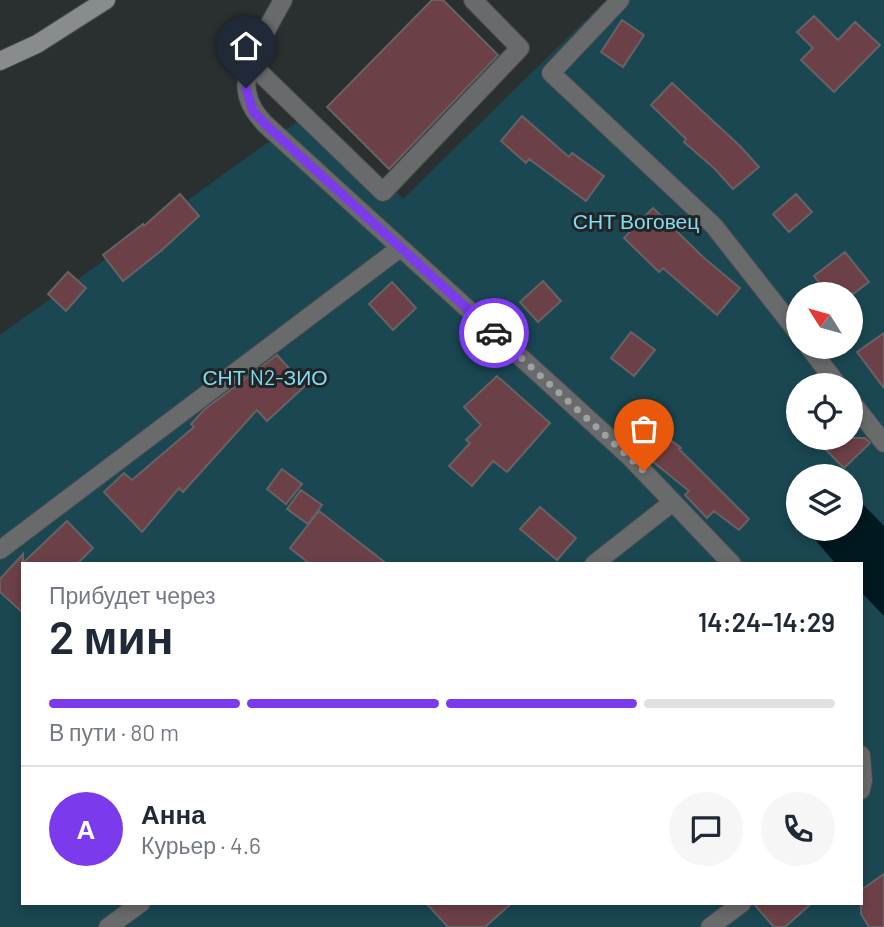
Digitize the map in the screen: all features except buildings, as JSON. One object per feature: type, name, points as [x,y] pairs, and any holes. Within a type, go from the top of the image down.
[{"type":"main road","points":[[0,61],[37,44],[106,0]]},
{"type":"lane","points":[[283,0],[257,46],[246,88],[253,111],[629,456],[730,562]]},
{"type":"lane","points":[[252,65],[383,192],[520,48],[472,0]]},
{"type":"lane","points":[[620,0],[551,73],[714,226],[786,318]]},
{"type":"lane","points":[[0,550],[400,248]]},
{"type":"lane","points":[[818,359],[829,373]]},
{"type":"lane","points":[[863,416],[884,443]]},
{"type":"lane","points":[[597,562],[673,502]]},
{"type":"lane","points":[[108,927],[138,905]]},
{"type":"lane","points":[[710,927],[739,905]]},
{"type":"green space","points":[[606,0],[884,0],[884,927],[0,927],[0,335],[309,113],[346,142],[403,199]]},
{"type":"shaded area","points":[[863,504],[884,526],[884,616],[863,594],[863,562],[834,562],[816,541],[863,541]]},
{"type":"way so far","points":[[494,333],[644,471]]},
{"type":"route","points":[[246,88],[253,111],[265,124],[494,333]]},
{"type":"park label","name":"СНТ Воговец","points":[[636,220]]},
{"type":"park label","name":"СНТ N2-ЗИО","points":[[265,376]]}]
